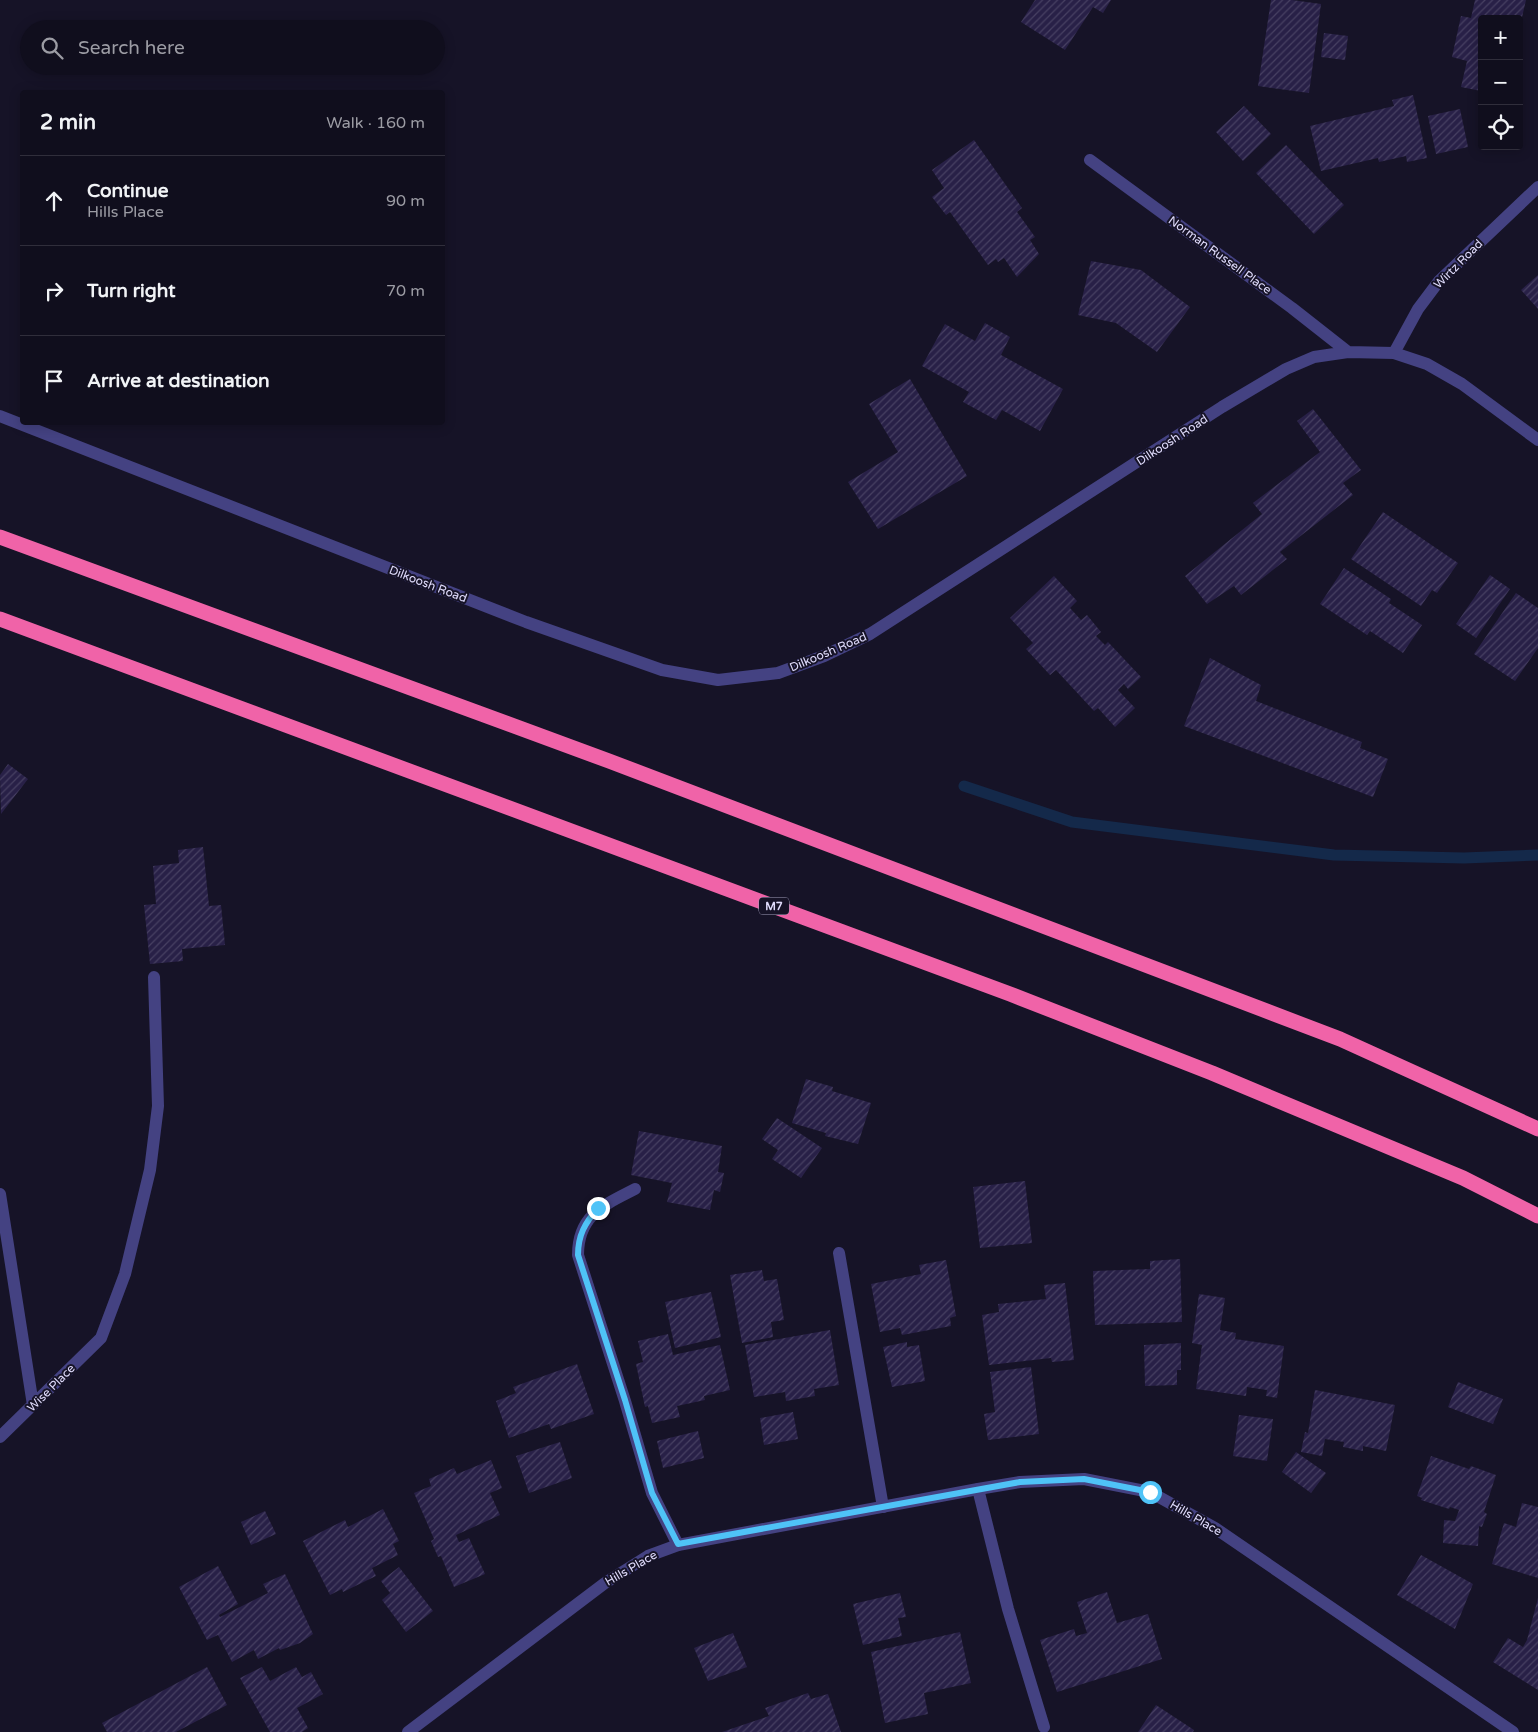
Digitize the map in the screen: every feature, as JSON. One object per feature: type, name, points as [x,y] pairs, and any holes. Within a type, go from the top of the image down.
[{"type":"highway","points":[[0,537],[600,758],[1340,1039],[1538,1129]]},
{"type":"highway","name":"M7","points":[[0,619],[1020,998],[1212,1072],[1463,1178],[1538,1216]]},
{"type":"street","name":"Norman Russell Place","points":[[1090,160],[1292,308],[1348,352]]},
{"type":"street","name":"Wirtz Road","points":[[1394,353],[1418,309],[1439,281],[1538,187]]},
{"type":"street","name":"Dilkoosh Road","points":[[23,425],[526,622],[662,670],[718,680],[778,673],[824,656],[870,634],[1222,407],[1270,378],[1314,357],[1348,352],[1394,353],[1427,364],[1462,384],[1538,440]]},
{"type":"street","name":"Dilkoosh Road","points":[[0,416],[20,424]]},
{"type":"street","name":"Wise Place","points":[[0,1437],[101,1338],[125,1274],[150,1170],[158,1106],[154,977]]},
{"type":"street","points":[[635,1189],[598,1208],[585,1223],[578,1241],[578,1255],[625,1400],[652,1493],[678,1544]]},
{"type":"street","points":[[0,1194],[33,1405]]},
{"type":"street","points":[[839,1253],[883,1507]]},
{"type":"street","name":"Hills Place","points":[[408,1732],[605,1583],[648,1556],[678,1544],[1020,1482],[1084,1479],[1150,1492],[1215,1528],[1512,1732]]},
{"type":"street","points":[[978,1489],[1008,1609],[1044,1727]]},
{"type":"building","points":[[1035,0],[1111,0],[1103,13],[1093,7],[1065,50],[1021,22]]},
{"type":"building","points":[[1271,0],[1292,0],[1321,4],[1309,93],[1258,86]]},
{"type":"building","points":[[1475,0],[1526,0],[1523,15],[1478,15],[1478,90],[1461,87],[1467,61],[1452,57],[1461,16],[1471,18]]},
{"type":"building","points":[[1324,33],[1348,36],[1345,60],[1321,57]]},
{"type":"building","points":[[1413,95],[1427,158],[1407,162],[1406,156],[1379,162],[1378,158],[1321,171],[1310,126],[1394,106],[1392,100]]},
{"type":"building","points":[[1244,106],[1271,134],[1243,161],[1216,132]]},
{"type":"building","points":[[1460,109],[1468,147],[1436,154],[1428,116]]},
{"type":"building","points":[[974,140],[1022,208],[1017,212],[1035,237],[1030,240],[1039,254],[1017,277],[1004,258],[998,262],[996,259],[988,265],[950,212],[946,215],[932,197],[944,188],[932,170]]},
{"type":"building","points":[[1286,145],[1344,205],[1314,234],[1256,173]]},
{"type":"building","points":[[1091,261],[1141,270],[1190,307],[1157,352],[1116,323],[1078,315]]},
{"type":"building","points":[[1538,275],[1538,309],[1521,290]]},
{"type":"building","points":[[985,323],[1010,337],[1001,355],[1063,389],[1040,431],[1002,410],[996,420],[963,402],[969,392],[922,366],[945,324],[975,341]]},
{"type":"building","points":[[910,379],[967,476],[878,529],[848,482],[898,452],[869,404]]},
{"type":"building","points":[[1313,409],[1361,470],[1343,483],[1353,495],[1280,552],[1287,559],[1241,595],[1234,586],[1207,604],[1185,576],[1262,514],[1253,503],[1320,452],[1297,421]]},
{"type":"building","points":[[1383,512],[1458,563],[1437,593],[1432,590],[1421,606],[1351,559]]},
{"type":"building","points":[[1344,568],[1391,599],[1389,603],[1422,625],[1403,653],[1370,631],[1367,635],[1320,604]]},
{"type":"building","points":[[1490,575],[1510,589],[1476,638],[1456,624]]},
{"type":"building","points":[[1054,576],[1077,601],[1070,608],[1081,620],[1087,615],[1101,632],[1096,636],[1105,645],[1108,642],[1141,677],[1128,689],[1124,684],[1118,690],[1135,708],[1115,727],[1098,708],[1094,711],[1056,670],[1050,675],[1026,649],[1033,643],[1010,618]]},
{"type":"building","points":[[1516,593],[1538,608],[1538,648],[1515,681],[1474,654]]},
{"type":"building","points":[[1210,658],[1261,685],[1256,701],[1362,742],[1360,748],[1388,759],[1373,797],[1184,726]]},
{"type":"building","points":[[8,764],[28,779],[1,814],[0,775]]},
{"type":"building","points":[[203,847],[209,906],[221,905],[225,945],[182,949],[183,961],[150,964],[144,905],[156,904],[153,866],[179,863],[178,850]]},
{"type":"building","points":[[806,1079],[833,1087],[832,1091],[871,1103],[858,1144],[825,1136],[826,1133],[792,1123]]},
{"type":"building","points":[[777,1118],[822,1148],[801,1178],[772,1159],[778,1150],[762,1139]]},
{"type":"building","points":[[639,1131],[722,1146],[718,1172],[724,1173],[720,1192],[714,1190],[710,1210],[667,1202],[672,1183],[631,1175]]},
{"type":"building","points":[[1025,1181],[1032,1243],[980,1248],[973,1187]]},
{"type":"building","points":[[1180,1259],[1182,1322],[1095,1325],[1093,1271],[1150,1269],[1150,1261]]},
{"type":"building","points":[[946,1260],[956,1316],[950,1318],[951,1326],[902,1335],[900,1328],[880,1332],[871,1284],[921,1274],[919,1265]]},
{"type":"building","points":[[762,1270],[764,1281],[777,1279],[784,1320],[771,1322],[773,1337],[742,1343],[730,1275]]},
{"type":"building","points":[[1065,1283],[1074,1360],[1052,1362],[1051,1358],[989,1365],[982,1315],[999,1312],[998,1304],[1046,1299],[1044,1285]]},
{"type":"building","points":[[711,1292],[721,1337],[675,1348],[665,1302]]},
{"type":"building","points":[[1199,1294],[1225,1298],[1220,1330],[1236,1333],[1235,1339],[1284,1346],[1277,1398],[1266,1396],[1267,1390],[1247,1387],[1246,1396],[1196,1389],[1202,1345],[1192,1343]]},
{"type":"building","points":[[830,1330],[839,1385],[814,1389],[815,1396],[786,1401],[785,1392],[754,1397],[745,1345]]},
{"type":"building","points":[[668,1334],[673,1355],[720,1345],[730,1390],[704,1396],[705,1400],[677,1406],[680,1417],[652,1423],[648,1406],[645,1407],[636,1364],[643,1362],[638,1341]]},
{"type":"building","points":[[907,1342],[907,1347],[919,1345],[925,1381],[892,1387],[883,1347]]},
{"type":"building","points":[[1181,1343],[1181,1370],[1177,1370],[1177,1385],[1145,1386],[1144,1345]]},
{"type":"building","points":[[577,1364],[594,1414],[551,1429],[549,1424],[509,1438],[496,1401],[516,1393],[513,1387]]},
{"type":"building","points":[[1031,1367],[1039,1434],[988,1440],[984,1414],[995,1412],[990,1372]]},
{"type":"building","points":[[1458,1382],[1503,1399],[1493,1424],[1448,1407]]},
{"type":"building","points":[[1315,1390],[1395,1405],[1386,1451],[1363,1446],[1363,1451],[1343,1447],[1344,1442],[1325,1439],[1322,1456],[1301,1452],[1305,1432],[1308,1433]]},
{"type":"building","points":[[793,1412],[798,1439],[764,1445],[760,1418]]},
{"type":"building","points":[[1239,1415],[1273,1419],[1267,1461],[1233,1456]]},
{"type":"building","points":[[698,1431],[704,1458],[663,1468],[657,1441]]},
{"type":"building","points":[[560,1442],[572,1478],[529,1493],[516,1456]]},
{"type":"building","points":[[1296,1452],[1326,1473],[1311,1493],[1282,1472]]},
{"type":"building","points":[[1431,1456],[1469,1469],[1471,1466],[1496,1475],[1484,1512],[1487,1514],[1482,1527],[1479,1526],[1478,1546],[1443,1543],[1444,1520],[1455,1521],[1459,1510],[1450,1507],[1449,1509],[1421,1500],[1422,1498],[1417,1496]]},
{"type":"building","points":[[491,1460],[502,1488],[490,1493],[500,1515],[456,1535],[459,1542],[469,1538],[485,1574],[454,1587],[441,1556],[438,1557],[431,1541],[434,1539],[414,1493],[431,1486],[429,1479],[454,1468],[457,1474]]},
{"type":"building","points":[[1522,1503],[1538,1507],[1538,1578],[1492,1564],[1504,1523],[1516,1527]]},
{"type":"building","points":[[383,1509],[399,1541],[393,1544],[398,1555],[372,1568],[376,1576],[343,1592],[342,1589],[330,1595],[303,1541],[345,1520],[348,1527]]},
{"type":"building","points":[[265,1511],[276,1534],[251,1545],[241,1522]]},
{"type":"building","points":[[1421,1555],[1473,1584],[1455,1629],[1397,1595]]},
{"type":"building","points":[[218,1566],[238,1604],[219,1615],[220,1617],[268,1593],[263,1584],[285,1574],[313,1634],[300,1643],[280,1650],[279,1648],[258,1659],[254,1650],[232,1662],[218,1635],[207,1640],[179,1587]]},
{"type":"building","points":[[399,1567],[433,1611],[406,1632],[382,1600],[390,1593],[381,1581]]},
{"type":"building","points":[[1107,1592],[1117,1623],[1148,1614],[1162,1659],[1057,1692],[1040,1640],[1074,1629],[1076,1636],[1087,1633],[1077,1602]]},
{"type":"building","points":[[900,1593],[906,1617],[898,1618],[902,1636],[863,1645],[853,1604]]},
{"type":"building","points":[[1538,1598],[1538,1690],[1493,1662],[1508,1638],[1523,1647],[1527,1640]]},
{"type":"building","points":[[960,1632],[971,1683],[924,1693],[928,1714],[885,1723],[871,1652]]},
{"type":"building","points":[[733,1633],[747,1667],[708,1681],[694,1648]]},
{"type":"building","points":[[207,1667],[227,1705],[176,1732],[107,1732],[102,1723]]},
{"type":"building","points":[[262,1667],[270,1681],[296,1667],[302,1677],[311,1672],[323,1694],[297,1708],[308,1728],[302,1732],[270,1732],[240,1678]]},
{"type":"building","points":[[808,1693],[811,1699],[828,1694],[841,1732],[722,1732],[769,1716],[765,1708]]},
{"type":"building","points":[[1156,1705],[1194,1730],[1193,1732],[1138,1732]]},
{"type":"waterway","points":[[964,786],[1072,822],[1334,855],[1464,858],[1538,855]]},
{"type":"route","points":[[598,1208],[585,1223],[578,1241],[578,1255],[625,1400],[652,1493],[678,1544],[1020,1482],[1084,1479],[1150,1492]]}]
